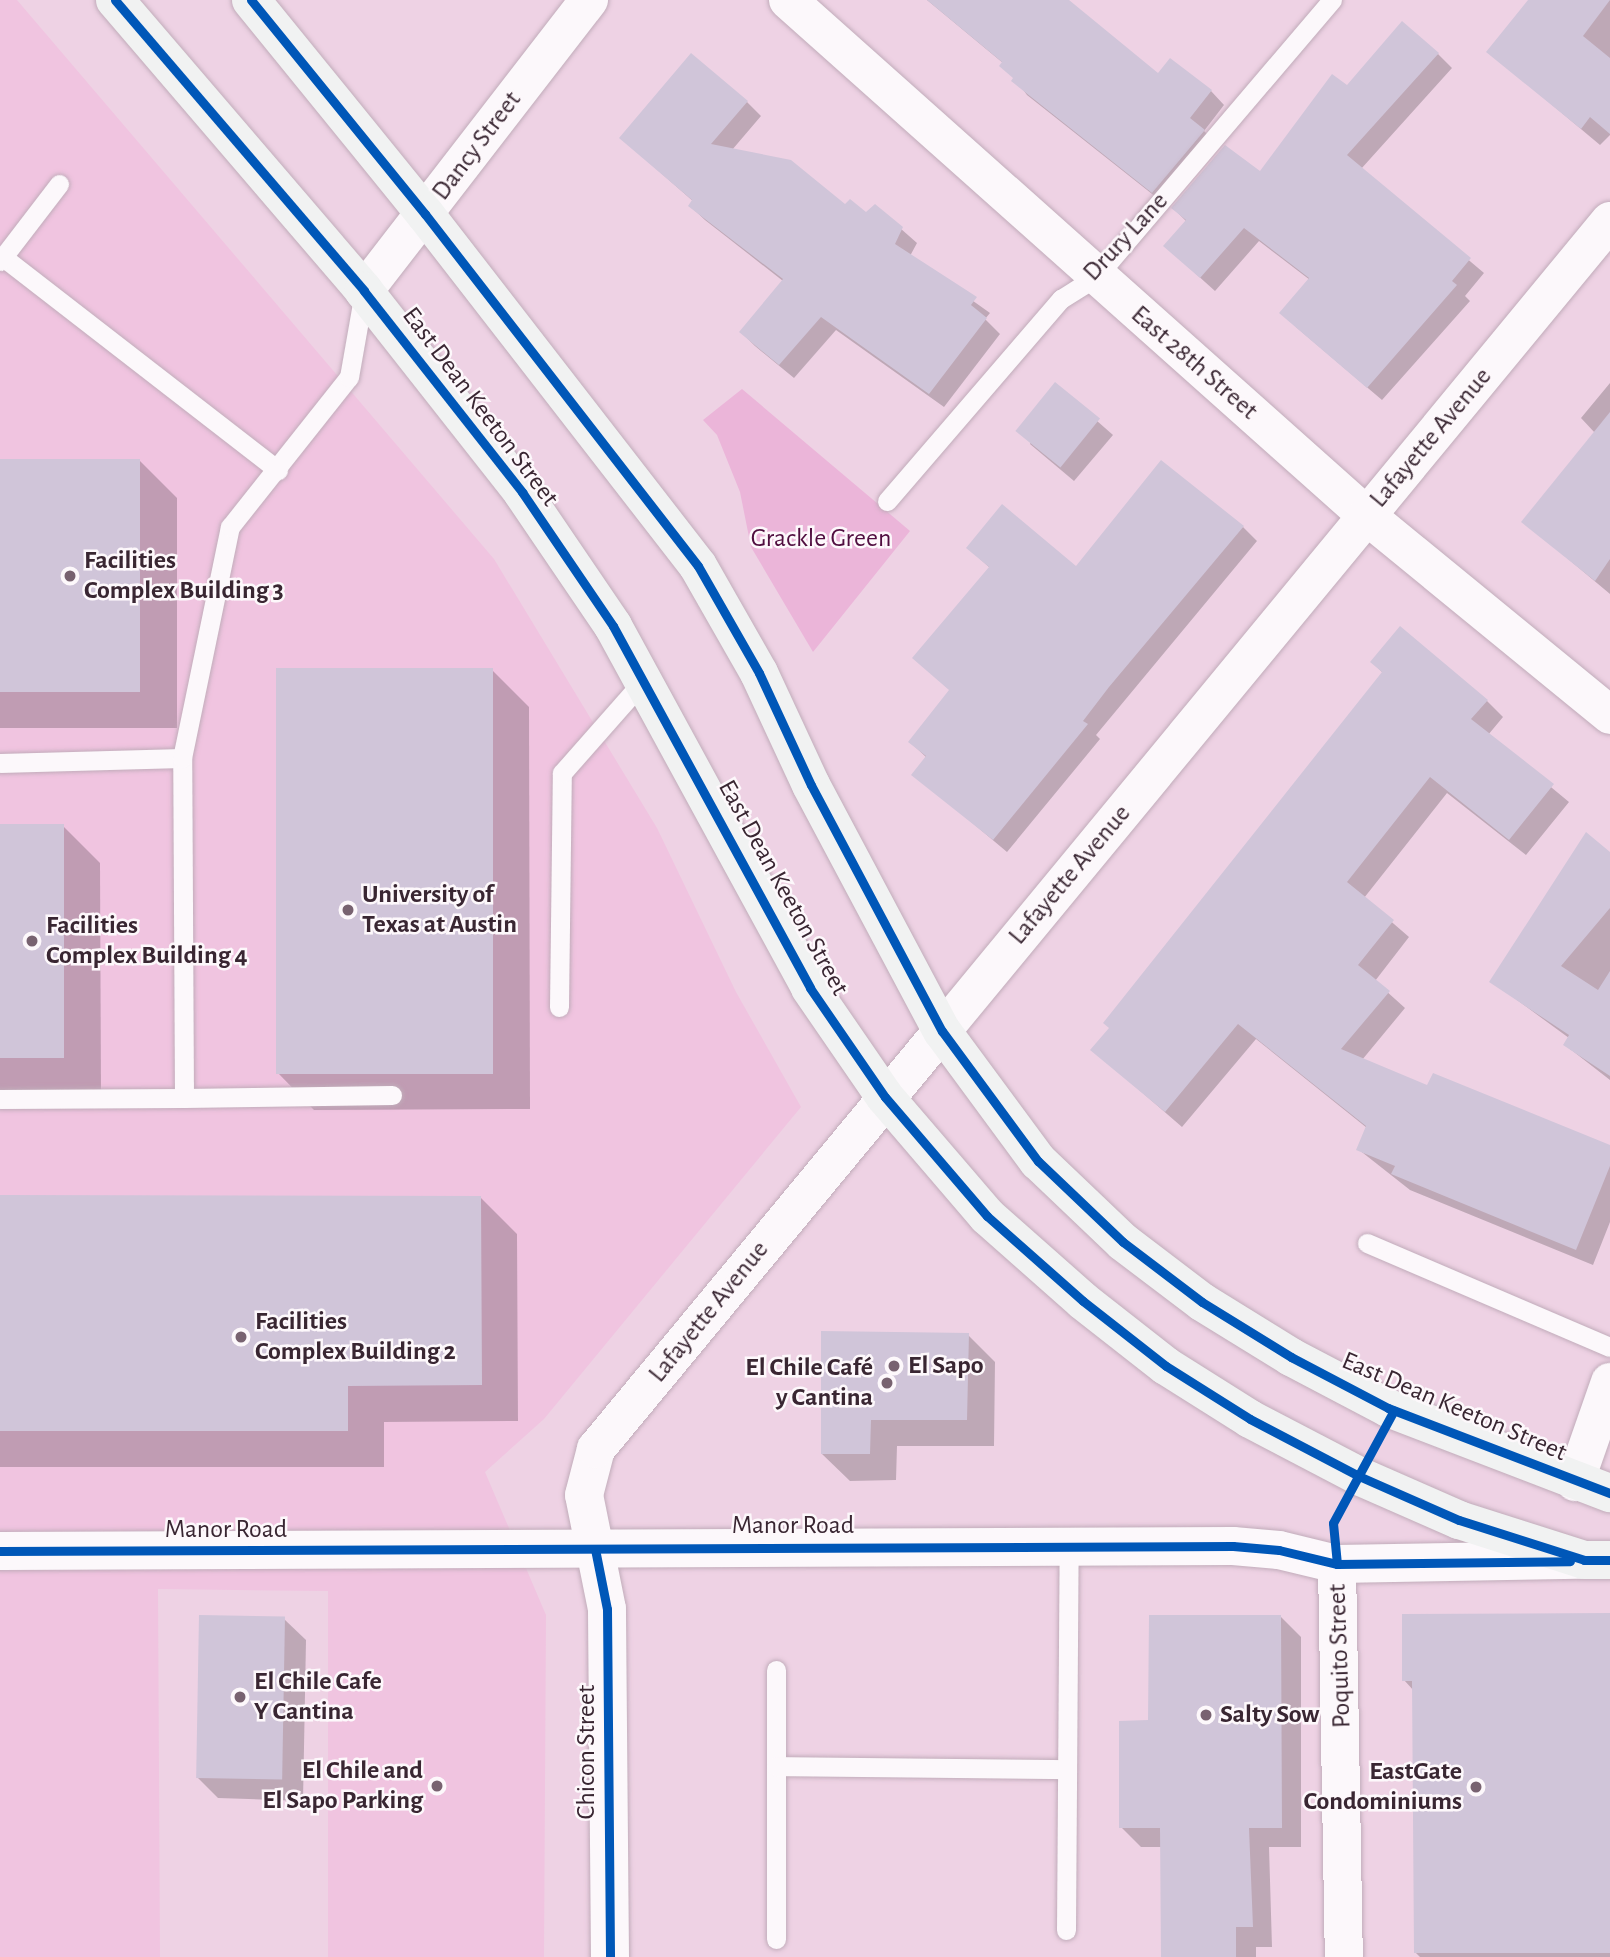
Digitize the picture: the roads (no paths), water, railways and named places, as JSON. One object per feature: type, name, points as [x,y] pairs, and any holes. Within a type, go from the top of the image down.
[{"type":"main road","name":"East Dean Keeton Street","points":[[116,0],[364,291],[522,492],[613,626],[810,988],[885,1097],[987,1216],[1083,1301],[1166,1366],[1250,1419],[1367,1480],[1459,1520],[1597,1560]]},
{"type":"main road","name":"East Dean Keeton Street","points":[[251,0],[425,214],[698,566],[759,673],[811,785],[942,1031],[1038,1161],[1123,1242],[1202,1302],[1292,1357],[1388,1408],[1592,1487]]},
{"type":"street","name":"Dancy Street","points":[[364,291],[589,0]]},
{"type":"street","name":"East 28th Street","points":[[788,0],[1367,516],[1610,715]]},
{"type":"street","name":"Lafayette Avenue","points":[[595,1549],[584,1496],[596,1449],[1610,221]]},
{"type":"street","points":[[1592,1487],[1610,1382]]},
{"type":"street","name":"Manor Road","points":[[0,1551],[1233,1546],[1279,1550],[1337,1564],[1597,1560]]},
{"type":"street","name":"Chicon Street","points":[[595,1549],[607,1609],[610,1957]]},
{"type":"street","name":"Poquito Street","points":[[1337,1564],[1344,1957]]},
{"type":"lane","name":"Drury Lane","points":[[887,501],[1061,299],[1096,277],[1332,0]]},
{"type":"lane","points":[[59,184],[1,259],[278,470]]},
{"type":"lane","points":[[184,1098],[182,758],[230,527],[278,470],[349,377],[364,291]]},
{"type":"lane","points":[[559,1007],[562,773],[643,681]]},
{"type":"lane","points":[[0,762],[182,758]]},
{"type":"lane","points":[[0,1099],[392,1096]]},
{"type":"lane","points":[[1367,1243],[1610,1347]]},
{"type":"lane","points":[[1066,1930],[1065,1769],[1069,1546]]},
{"type":"lane","points":[[776,1670],[776,1939]]},
{"type":"lane","points":[[776,1766],[1065,1769]]},
{"type":"place","name":"Facilities Complex Building 3","points":[[70,576]]},
{"type":"place","name":"University of Texas at Austin","points":[[348,910]]},
{"type":"place","name":"Facilities Complex Building 4","points":[[32,941]]},
{"type":"place","name":"Facilities Complex Building 2","points":[[241,1337]]},
{"type":"place","name":"El Sapo","points":[[894,1366]]},
{"type":"place","name":"El Chile Café y Cantina","points":[[887,1383]]},
{"type":"place","name":"El Chile Cafe Y Cantina","points":[[240,1697]]},
{"type":"place","name":"Salty Sow","points":[[1206,1715]]},
{"type":"place","name":"El Chile and El Sapo Parking","points":[[437,1786]]},
{"type":"place","name":"EastGate Condominiums","points":[[1476,1787]]},
{"type":"park label","name":"Grackle Green","points":[[821,539]]}]
